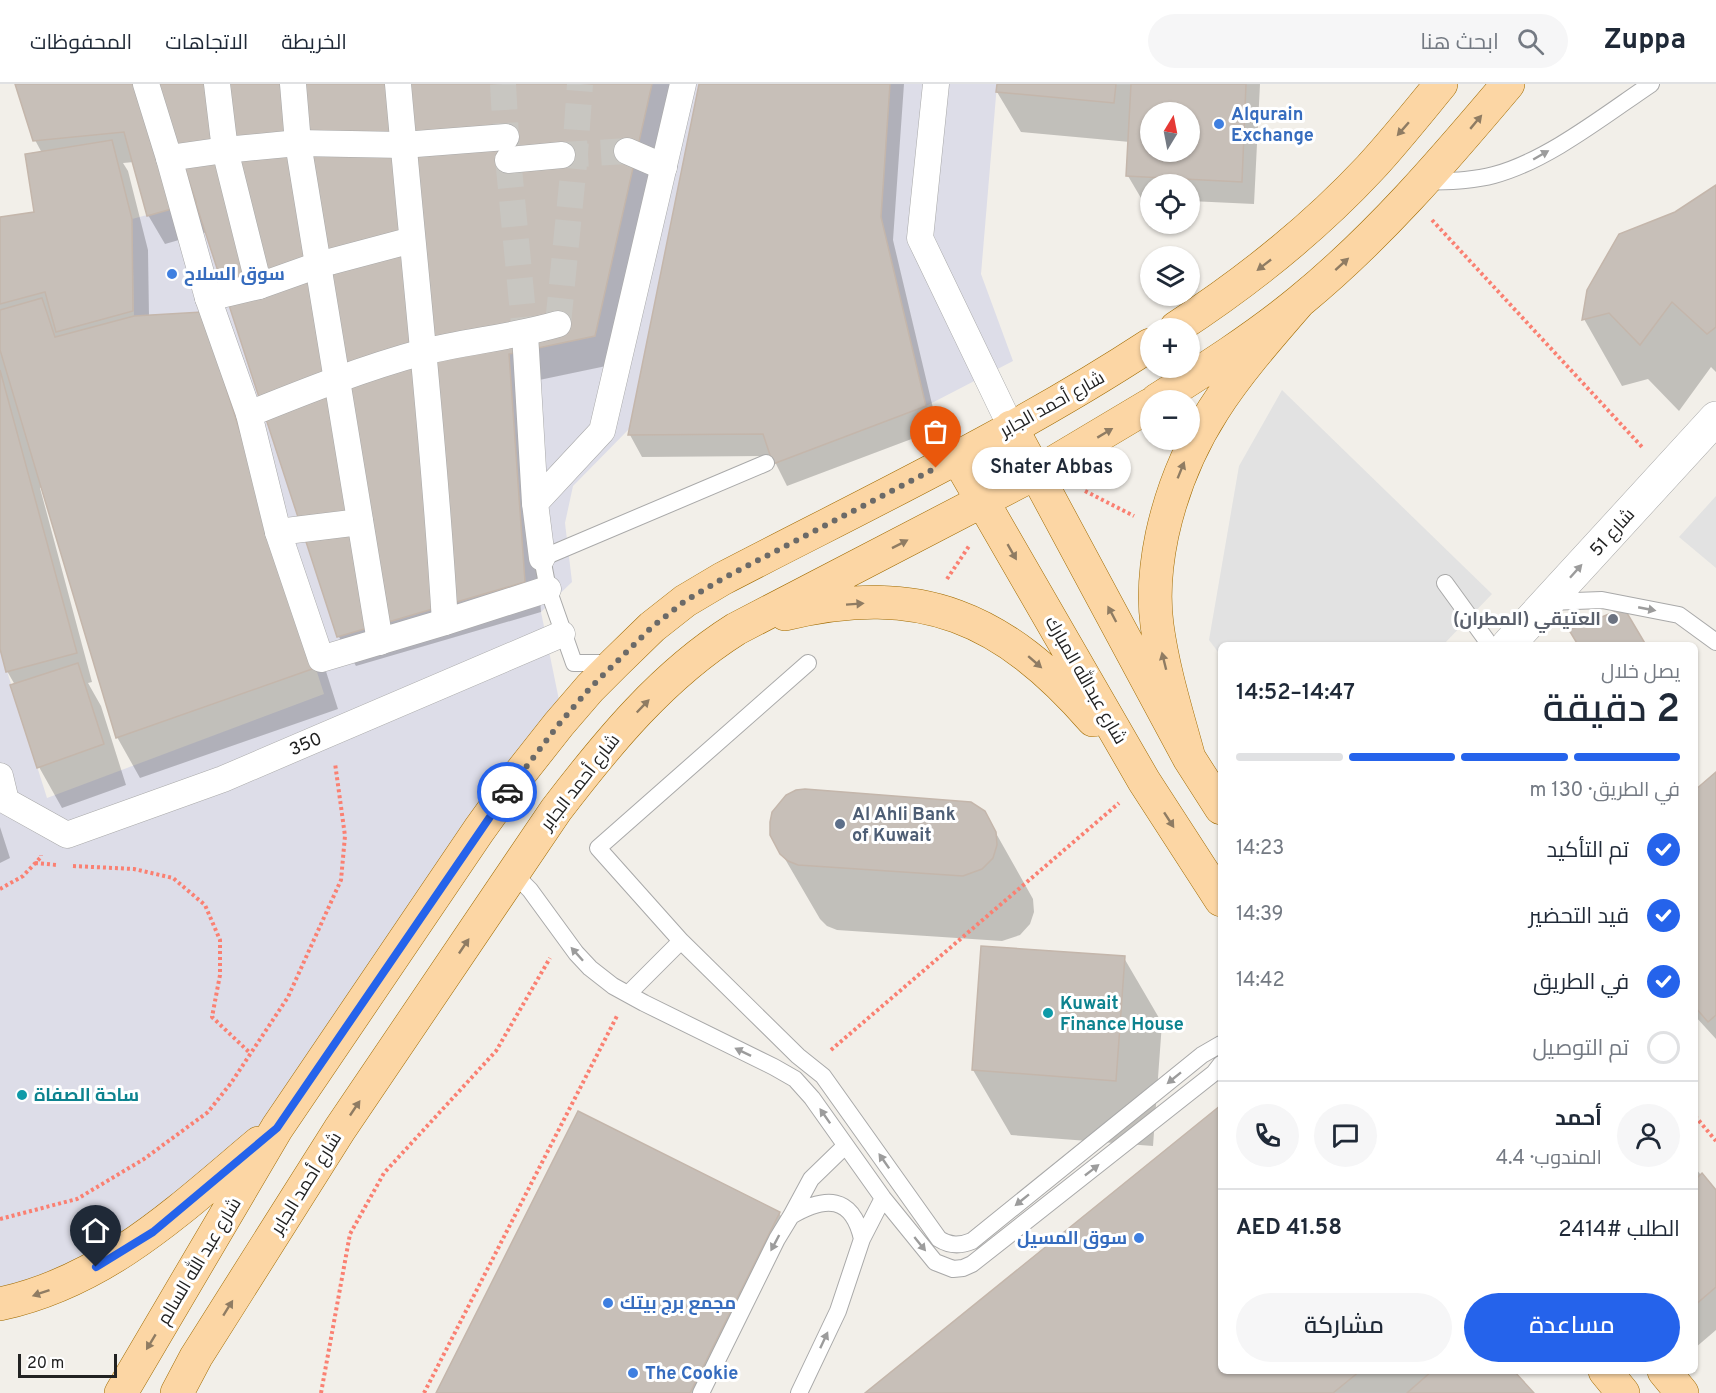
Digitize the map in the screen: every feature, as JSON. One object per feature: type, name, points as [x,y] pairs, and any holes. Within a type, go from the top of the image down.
[{"type":"main road","points":[[1191,318],[1270,260],[1321,215],[1369,169],[1441,84]]},
{"type":"main road","points":[[1173,390],[1215,364],[1299,302],[1348,259],[1418,189],[1508,84]]},
{"type":"main road","points":[[1189,758],[1157,625],[1155,580],[1167,514],[1179,474],[1212,410],[1241,369],[1299,302]]},
{"type":"main road","name":"شارع أحمد الجابر","points":[[277,1128],[518,776],[577,702],[652,627],[685,601],[722,579],[957,457],[1111,371],[1140,352]]},
{"type":"main road","name":"شارع أحمد الجابر","points":[[196,1357],[340,1129],[511,876],[556,810],[623,726],[680,670],[708,647],[736,629],[1036,472],[1140,411]]},
{"type":"main road","points":[[1011,427],[1189,758],[1218,803]]},
{"type":"main road","name":"شارع عبدالله المبارك","points":[[957,457],[1141,776],[1218,895]]},
{"type":"main road","points":[[736,629],[796,612],[849,604],[895,603],[948,613],[991,631],[1031,658],[1079,703],[1141,776]]},
{"type":"main road","points":[[0,1304],[46,1292],[114,1257],[153,1232],[277,1128]]},
{"type":"main road","name":"شارع عبد الله السالم","points":[[121,1393],[277,1128]]},
{"type":"main road","points":[[121,1393],[160,1379],[196,1357]]},
{"type":"main road","points":[[177,1393],[196,1357]]},
{"type":"main road","points":[[1607,1374],[1623,1393]]},
{"type":"main road","points":[[1666,1374],[1682,1393]]},
{"type":"street","points":[[146,84],[208,298],[249,414],[278,532],[321,659],[548,589]]},
{"type":"street","points":[[217,84],[225,150],[259,286]]},
{"type":"street","points":[[293,84],[298,143],[380,642]]},
{"type":"street","points":[[398,84],[424,352],[445,622]]},
{"type":"street","points":[[535,503],[602,431],[683,84]]},
{"type":"street","points":[[936,84],[920,238],[1011,427]]},
{"type":"street","points":[[169,158],[298,143],[507,148],[562,155]]},
{"type":"street","points":[[627,151],[664,167]]},
{"type":"street","points":[[208,298],[259,286],[318,265],[412,240]]},
{"type":"street","points":[[249,414],[336,380],[424,352],[525,334],[558,324]]},
{"type":"street","points":[[525,334],[535,503],[542,558]]},
{"type":"street","name":"شارع 51","points":[[1511,642],[1716,418]]},
{"type":"street","points":[[278,532],[360,522]]},
{"type":"street","name":"350","points":[[0,776],[6,801],[67,835],[223,779],[562,634]]},
{"type":"lane","points":[[1418,189],[1493,175],[1516,168],[1569,138],[1651,84]]},
{"type":"lane","points":[[615,663],[574,663],[548,589],[542,558],[766,463]]},
{"type":"lane","points":[[1445,583],[1488,642]]},
{"type":"lane","points":[[1547,602],[1602,600],[1679,615],[1716,642]]},
{"type":"lane","points":[[808,663],[598,848],[681,941],[833,1088],[939,1239],[951,1245],[965,1244],[972,1240],[1202,1055],[1218,1046]]},
{"type":"lane","points":[[511,876],[530,890],[562,936],[590,968],[628,994],[795,1079],[812,1098],[870,1182],[935,1262],[943,1267],[963,1268],[972,1264],[1218,1068]]},
{"type":"lane","points":[[628,994],[681,941]]},
{"type":"lane","points":[[795,1079],[812,1066]]},
{"type":"lane","points":[[701,1393],[777,1239],[810,1179],[845,1146]]},
{"type":"lane","points":[[870,1182],[931,1228]]},
{"type":"lane","points":[[798,1393],[838,1311],[862,1239],[883,1198]]},
{"type":"lane","points":[[791,1216],[817,1203],[829,1202],[853,1214],[858,1222],[862,1239]]},
{"type":"path","points":[[1418,189],[1666,473]]},
{"type":"path","points":[[0,1219],[77,1199],[144,1159],[207,1112],[250,1053],[288,997],[341,880],[345,836],[330,733]]},
{"type":"path","points":[[812,1066],[1141,776]]},
{"type":"path","points":[[0,889],[23,876],[41,857],[35,817]]},
{"type":"path","points":[[35,863],[134,869],[173,878],[205,905],[220,940],[220,975],[212,1017],[250,1053]]},
{"type":"path","points":[[321,1393],[350,1234],[384,1173],[496,1051],[562,936]]},
{"type":"path","points":[[424,1393],[628,994]]},
{"type":"path","points":[[1698,1120],[1716,1141]]},
{"type":"shaded area","points":[[652,84],[699,84],[630,428],[573,486],[565,523],[572,582],[541,612],[559,700],[267,1125],[80,1265],[0,1291],[0,649],[47,798],[324,694],[202,312],[134,316],[132,219],[196,202],[337,637],[525,582],[509,354],[595,336]]},
{"type":"shaded area","points":[[890,84],[997,84],[981,274],[1013,361],[926,406],[881,217]]},
{"type":"shaded area","points":[[1282,390],[1492,594],[1446,642],[1218,642],[1218,652],[1209,640],[1239,466]]},
{"type":"shaded area","points":[[1716,496],[1716,568],[1679,537]]},
{"type":"building","points":[[15,84],[157,84],[196,202],[147,216],[124,132],[33,141]]},
{"type":"building","points":[[157,84],[652,84],[595,336],[509,354],[525,582],[337,637]]},
{"type":"building","points":[[699,84],[890,84],[881,217],[926,406],[773,464],[763,434],[628,435]]},
{"type":"building","points":[[997,84],[1116,84],[1114,103],[996,92]]},
{"type":"building","points":[[1131,84],[1246,84],[1242,182],[1200,180],[1200,174],[1140,174],[1140,177],[1126,176]]},
{"type":"building","points":[[112,140],[132,219],[133,311],[56,332],[45,292],[0,304],[0,217],[34,212],[25,154]]},
{"type":"building","points":[[1716,185],[1716,327],[1707,334],[1672,302],[1640,345],[1609,313],[1582,320],[1587,290],[1619,234],[1675,212]]},
{"type":"building","points":[[42,298],[55,337],[134,316],[202,312],[315,668],[116,738],[0,350],[0,310]]},
{"type":"building","points":[[0,370],[77,653],[6,672],[0,649]]},
{"type":"building","name":"العتيقي (المطران)","points":[[1624,608],[1644,642],[1576,642],[1569,630]]},
{"type":"building","points":[[78,663],[104,744],[37,768],[10,685]]},
{"type":"building","points":[[1716,772],[1716,1015],[1708,1022],[1698,1010],[1698,787]]},
{"type":"building","points":[[805,789],[971,802],[985,811],[996,832],[997,845],[993,858],[982,869],[963,876],[798,865],[788,861],[780,854],[770,835],[770,822],[772,812],[786,795]]},
{"type":"building","name":"Kuwait Finance House","points":[[981,946],[1125,956],[1116,1081],[972,1070]]},
{"type":"building","name":"سوق المسيل","points":[[1218,1107],[1218,1374],[1356,1374],[1333,1393],[865,1393]]},
{"type":"building","name":"مجمع برج بيتك","points":[[578,1111],[780,1212],[690,1393],[436,1393]]},
{"type":"building","points":[[1702,1173],[1716,1190],[1716,1287],[1698,1302],[1698,1177]]},
{"type":"building","points":[[1429,1374],[1517,1374],[1534,1393],[1407,1393]]},
{"type":"tunnel","points":[[503,84],[525,334]]},
{"type":"tunnel","points":[[558,324],[580,84]]},
{"type":"tunnel","points":[[562,155],[627,151]]},
{"type":"way so far","points":[[507,792],[590,688],[652,627],[685,601],[722,579],[936,468]]},
{"type":"place","name":"Alqurain Exchange","points":[[1219,124]]},
{"type":"place","name":"سوق السلاح","points":[[172,274]]},
{"type":"place","name":"Shater Abbas","points":[[936,468]]},
{"type":"place","name":"العتيقي (المطران)","points":[[1613,619]]},
{"type":"place","name":"Al Ahli Bank of Kuwait","points":[[840,824]]},
{"type":"place","name":"Kuwait Finance House","points":[[1048,1013]]},
{"type":"place","name":"ساحة الصفاة","points":[[22,1095]]},
{"type":"place","name":"سوق المسيل","points":[[1139,1238]]},
{"type":"place","name":"مجمع برج بيتك","points":[[608,1303]]},
{"type":"place","name":"The Cookie","points":[[633,1373]]},
{"type":"route","points":[[96,1267],[153,1232],[277,1128],[507,792]]}]
